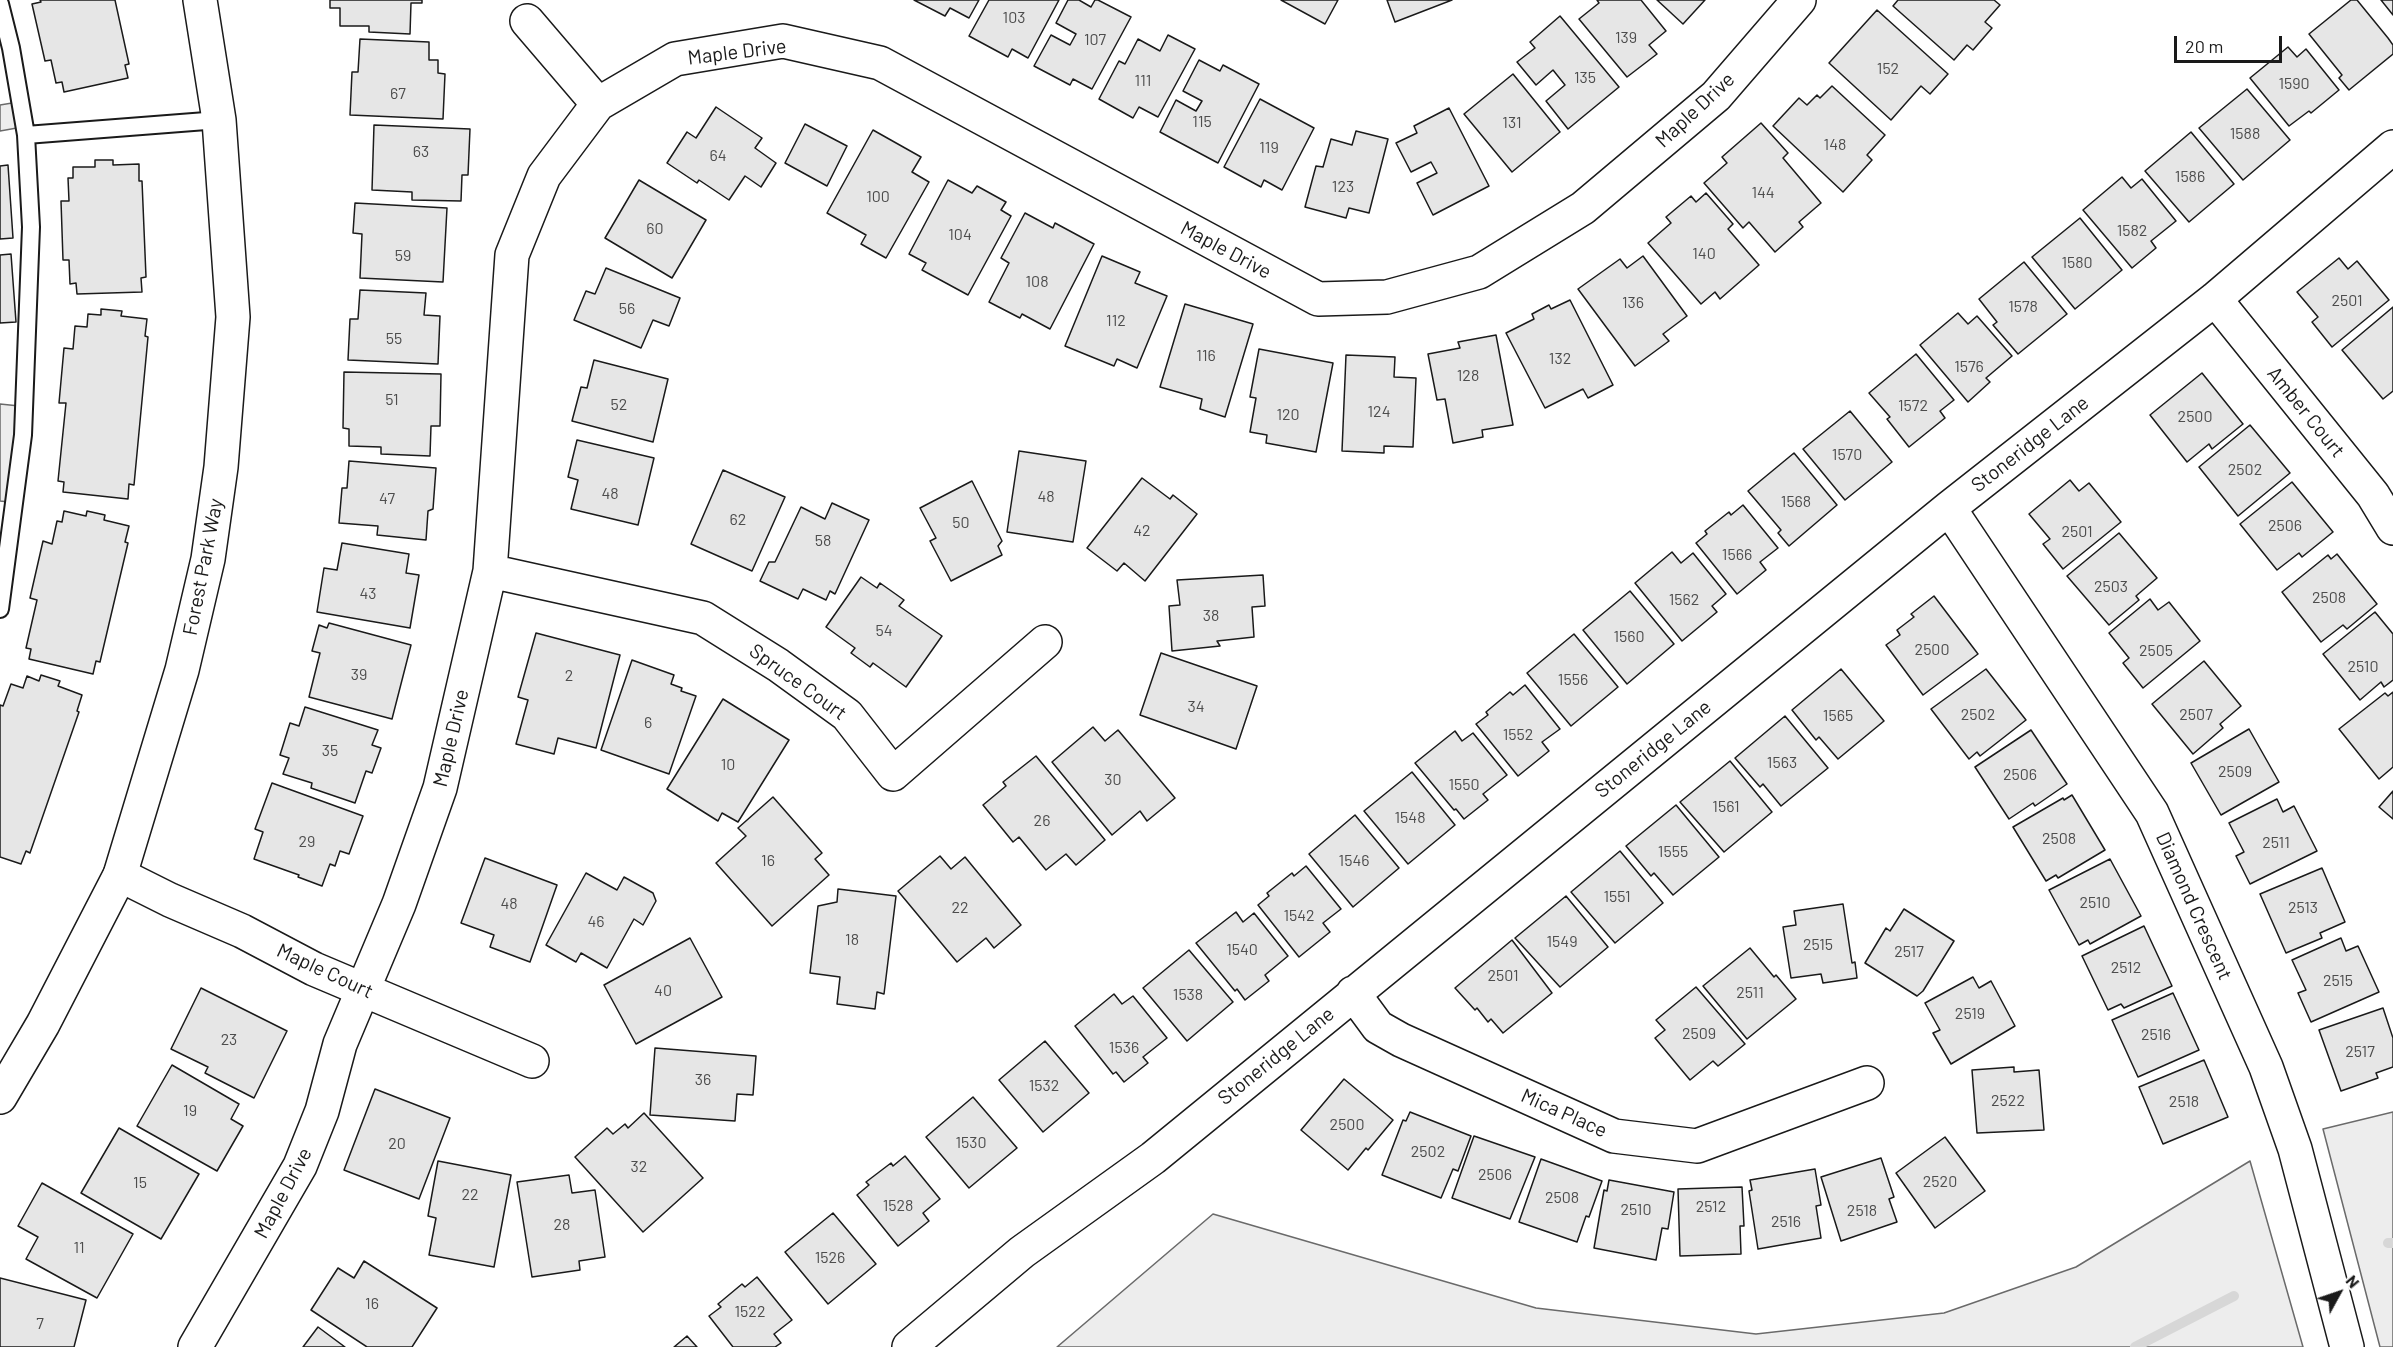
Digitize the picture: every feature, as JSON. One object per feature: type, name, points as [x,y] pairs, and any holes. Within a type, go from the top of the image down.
[{"type":"street","name":"Forest Park Way","points":[[0,1097],[43,1024],[120,874],[182,670],[208,559],[221,467],[233,318],[219,120],[200,0]]},
{"type":"street","name":"Maple Drive","points":[[195,1347],[300,1166],[322,1111],[340,1044],[399,904],[440,788],[490,571],[513,255],[544,176],[598,104],[675,59],[783,41],[880,63],[1318,299],[1387,297],[1479,272],[1584,208],[1716,96],[1799,0]]},
{"type":"street","points":[[527,21],[598,104]]},
{"type":"street","name":"Stoneridge Lane","points":[[909,1347],[1022,1252],[1153,1158],[1949,508],[2215,298],[2393,147]]},
{"type":"street","name":"Amber Court","points":[[2215,298],[2373,495],[2393,528]]},
{"type":"street","name":"Diamond Crescent","points":[[1949,508],[2152,813],[2266,1067],[2295,1149],[2347,1347]]},
{"type":"street","name":"Spruce Court","points":[[490,571],[703,618],[778,664],[847,715],[893,774],[1045,642]]},
{"type":"street","name":"Maple Court","points":[[120,874],[170,900],[242,931],[314,969],[532,1061]]},
{"type":"street","name":"Mica Place","points":[[1353,993],[1378,1027],[1401,1040],[1614,1136],[1697,1146],[1867,1083]]},
{"type":"lane","points":[[0,4],[11,48],[26,135],[31,227],[23,435],[0,609]]},
{"type":"lane","points":[[26,135],[219,120]]},
{"type":"shaded area","points":[[24,101],[28,126],[0,131],[0,105]]},
{"type":"shaded area","points":[[0,404],[29,407],[17,503],[0,501]]},
{"type":"shaded area","points":[[2393,1112],[2393,1347],[2380,1347],[2323,1129]]},
{"type":"shaded area","points":[[2250,1161],[2303,1347],[1057,1347],[1213,1214],[1536,1308],[1756,1334],[1944,1313],[2076,1267]]},
{"type":"building","points":[[40,0],[115,0],[129,64],[125,65],[128,78],[64,92],[62,82],[56,83],[51,60],[45,61],[32,4],[41,2]]},
{"type":"building","points":[[330,0],[422,0],[422,3],[411,3],[410,34],[369,32],[369,26],[340,26],[340,8],[330,8]]},
{"type":"building","points":[[914,0],[979,0],[969,18],[950,8],[945,16]]},
{"type":"building","points":[[989,0],[1059,0],[1028,58],[1012,49],[1008,57],[969,36]]},
{"type":"building","points":[[1068,0],[1079,0],[1091,7],[1095,0],[1098,0],[1131,17],[1092,89],[1073,79],[1070,85],[1034,66],[1051,35],[1070,45],[1076,34],[1056,23]]},
{"type":"building","points":[[1281,0],[1338,0],[1325,24]]},
{"type":"building","points":[[1387,0],[1452,0],[1395,22]]},
{"type":"building","points":[[1597,0],[1641,0],[1666,31],[1649,45],[1657,54],[1627,77],[1579,19],[1599,3]]},
{"type":"building","points":[[1657,0],[1705,0],[1683,24]]},
{"type":"building","points":[[1898,0],[1994,0],[2000,5],[1985,22],[1992,28],[1973,50],[1967,45],[1954,60],[1893,6]]},
{"type":"building","points":[[2351,0],[2357,0],[2388,38],[2393,45],[2393,54],[2349,90],[2339,78],[2342,75],[2309,34]]},
{"type":"building","points":[[2381,0],[2393,0],[2393,15]]},
{"type":"building","points":[[1877,10],[1948,74],[1930,94],[1921,86],[1891,120],[1829,63]]},
{"type":"building","points":[[1560,16],[1619,87],[1568,129],[1546,101],[1565,85],[1553,70],[1536,85],[1517,62],[1535,48],[1530,42]]},
{"type":"building","points":[[1168,35],[1195,49],[1158,117],[1139,107],[1133,118],[1099,99],[1119,61],[1125,64],[1138,39],[1160,51]]},
{"type":"building","points":[[360,39],[429,42],[429,60],[438,60],[438,73],[445,74],[443,119],[350,115],[352,72],[358,72]]},
{"type":"building","points":[[2288,47],[2297,57],[2306,49],[2339,90],[2311,113],[2309,111],[2289,126],[2250,78]]},
{"type":"building","points":[[1199,60],[1220,71],[1223,65],[1259,84],[1218,163],[1160,132],[1176,100],[1196,111],[1202,101],[1183,91]]},
{"type":"building","points":[[1513,74],[1560,132],[1512,172],[1464,114]]},
{"type":"building","points":[[1832,86],[1885,135],[1867,155],[1872,160],[1843,192],[1773,126],[1799,98],[1807,105],[1817,95],[1820,98]]},
{"type":"building","points":[[2247,89],[2290,140],[2243,180],[2199,128]]},
{"type":"building","points":[[1260,99],[1314,128],[1282,190],[1264,180],[1261,187],[1224,167]]},
{"type":"building","points":[[716,107],[762,138],[755,148],[776,163],[761,187],[745,176],[729,200],[699,180],[697,183],[667,163],[687,132],[696,138]]},
{"type":"building","points":[[1449,108],[1489,186],[1433,215],[1417,183],[1437,173],[1431,162],[1411,172],[1396,143],[1417,133],[1414,126]]},
{"type":"building","points":[[1761,123],[1788,153],[1783,158],[1821,203],[1799,222],[1803,227],[1775,252],[1749,222],[1743,228],[1704,183],[1727,163],[1722,157]]},
{"type":"building","points":[[805,124],[847,146],[827,186],[785,163]]},
{"type":"building","points":[[374,125],[470,129],[468,175],[462,175],[461,201],[412,200],[412,192],[372,190]]},
{"type":"building","points":[[873,130],[921,157],[912,172],[929,182],[886,258],[861,244],[866,235],[827,213]]},
{"type":"building","points":[[1356,131],[1388,139],[1369,213],[1349,208],[1346,218],[1305,207],[1316,166],[1323,167],[1331,139],[1352,145]]},
{"type":"building","points":[[2191,132],[2234,184],[2189,222],[2145,171]]},
{"type":"building","points":[[95,160],[113,160],[113,165],[139,164],[139,181],[142,181],[146,277],[141,278],[142,292],[77,294],[76,283],[70,284],[69,260],[63,260],[61,201],[69,201],[68,178],[73,178],[73,167],[95,167]]},
{"type":"building","points":[[8,165],[13,238],[0,239],[0,166]]},
{"type":"building","points":[[2122,177],[2131,188],[2142,179],[2176,221],[2151,241],[2156,248],[2132,268],[2083,210]]},
{"type":"building","points":[[639,180],[706,220],[672,278],[605,238]]},
{"type":"building","points":[[948,180],[972,193],[977,186],[1006,202],[1001,210],[1011,216],[968,295],[922,270],[926,263],[909,254]]},
{"type":"building","points":[[1706,193],[1733,224],[1728,229],[1759,265],[1720,299],[1715,292],[1701,304],[1648,243],[1671,223],[1666,217],[1691,196],[1696,202]]},
{"type":"building","points":[[355,203],[447,208],[443,282],[360,278],[362,234],[353,233]]},
{"type":"building","points":[[1025,213],[1053,228],[1055,223],[1094,244],[1050,329],[1022,314],[1020,318],[989,302],[1009,263],[1001,258]]},
{"type":"building","points":[[2080,218],[2122,270],[2075,309],[2032,257]]},
{"type":"building","points":[[11,254],[16,322],[0,323],[0,255]]},
{"type":"building","points":[[1102,256],[1140,272],[1135,283],[1167,296],[1137,368],[1117,359],[1114,366],[1065,346]]},
{"type":"building","points":[[1643,256],[1687,316],[1663,334],[1669,341],[1635,366],[1578,289],[1620,259],[1627,268]]},
{"type":"building","points":[[2339,258],[2348,269],[2357,261],[2389,300],[2332,347],[2312,322],[2318,317],[2297,292]]},
{"type":"building","points":[[2024,262],[2067,314],[2018,354],[1993,325],[1997,322],[1979,299]]},
{"type":"building","points":[[606,268],[680,298],[669,326],[653,320],[641,348],[574,320],[586,291],[595,294]]},
{"type":"building","points":[[360,290],[426,293],[424,315],[440,316],[438,364],[348,360],[350,319],[358,319]]},
{"type":"building","points":[[1570,300],[1613,385],[1588,398],[1583,389],[1545,408],[1506,333],[1534,319],[1532,314],[1549,305],[1551,309]]},
{"type":"building","points":[[1185,304],[1253,324],[1225,417],[1200,409],[1202,399],[1160,387]]},
{"type":"building","points":[[2393,307],[2393,391],[2383,399],[2342,350]]},
{"type":"building","points":[[101,309],[122,311],[121,316],[147,319],[145,336],[148,337],[134,485],[129,484],[128,499],[63,492],[64,482],[58,481],[66,403],[59,403],[64,348],[73,349],[75,326],[87,327],[88,314],[101,315]]},
{"type":"building","points":[[1958,313],[1968,324],[1977,316],[2012,356],[1986,378],[1990,382],[1968,402],[1920,345]]},
{"type":"building","points":[[1496,335],[1513,425],[1482,430],[1483,437],[1453,443],[1445,399],[1437,400],[1428,354],[1460,348],[1458,342]]},
{"type":"building","points":[[1259,349],[1333,363],[1316,452],[1266,443],[1267,435],[1250,432],[1256,398],[1250,397]]},
{"type":"building","points":[[1916,354],[1954,400],[1940,411],[1945,418],[1909,447],[1887,419],[1890,417],[1869,393]]},
{"type":"building","points":[[1346,355],[1395,357],[1394,377],[1416,378],[1413,447],[1384,446],[1384,453],[1342,451]]},
{"type":"building","points":[[594,360],[668,379],[653,442],[572,421],[581,387],[587,388]]},
{"type":"building","points":[[344,372],[441,374],[440,426],[431,426],[430,456],[381,454],[381,447],[349,446],[349,429],[343,428]]},
{"type":"building","points":[[2202,373],[2243,424],[2212,449],[2209,444],[2187,462],[2150,415]]},
{"type":"building","points":[[1850,411],[1892,462],[1845,500],[1803,449]]},
{"type":"building","points":[[2250,425],[2290,473],[2238,516],[2199,467]]},
{"type":"building","points":[[577,440],[654,458],[638,525],[571,509],[578,480],[568,477]]},
{"type":"building","points":[[1019,451],[1086,461],[1073,542],[1007,532]]},
{"type":"building","points":[[1794,453],[1837,505],[1789,546],[1778,533],[1781,530],[1748,491]]},
{"type":"building","points":[[349,461],[436,468],[433,509],[428,511],[426,540],[377,535],[378,526],[339,523],[342,488],[347,488]]},
{"type":"building","points":[[723,470],[785,497],[752,571],[691,544]]},
{"type":"building","points":[[1142,478],[1170,499],[1173,495],[1197,514],[1145,581],[1124,563],[1117,571],[1087,548]]},
{"type":"building","points":[[2070,480],[2079,491],[2089,483],[2121,522],[2063,569],[2043,544],[2050,539],[2029,514]]},
{"type":"building","points":[[972,481],[1002,541],[998,546],[1002,555],[951,581],[930,541],[936,538],[920,508]]},
{"type":"building","points":[[2292,482],[2333,532],[2302,557],[2299,553],[2277,570],[2240,524]]},
{"type":"building","points":[[832,503],[869,520],[835,594],[830,591],[826,600],[803,589],[798,599],[760,581],[769,562],[775,562],[801,507],[825,519]]},
{"type":"building","points":[[1743,505],[1778,548],[1760,562],[1766,570],[1737,594],[1696,543],[1707,534],[1705,531],[1729,512],[1731,515]]},
{"type":"building","points":[[64,511],[86,516],[87,511],[105,515],[104,520],[129,526],[125,542],[128,543],[100,662],[96,661],[93,674],[29,659],[31,649],[26,648],[37,600],[30,598],[43,541],[52,544],[57,521],[62,522]]},
{"type":"building","points":[[2119,533],[2157,578],[2136,596],[2139,600],[2109,625],[2067,576]]},
{"type":"building","points":[[342,543],[409,554],[406,573],[419,575],[410,628],[317,612],[324,568],[337,570]]},
{"type":"building","points":[[1672,552],[1681,563],[1693,553],[1726,594],[1712,606],[1717,612],[1682,641],[1635,583]]},
{"type":"building","points":[[2337,554],[2377,604],[2347,629],[2343,625],[2321,642],[2282,592],[2328,555],[2331,559]]},
{"type":"building","points":[[1263,575],[1265,606],[1252,607],[1254,637],[1217,641],[1220,646],[1172,651],[1169,606],[1180,605],[1177,580]]},
{"type":"building","points":[[861,577],[877,588],[880,583],[904,600],[899,606],[942,636],[906,687],[873,663],[870,667],[851,653],[855,648],[826,627]]},
{"type":"building","points":[[1630,591],[1674,644],[1627,684],[1583,630]]},
{"type":"building","points":[[1934,596],[1978,654],[1923,695],[1886,645],[1900,635],[1897,630],[1914,617],[1911,614]]},
{"type":"building","points":[[2150,599],[2158,610],[2169,602],[2200,641],[2143,688],[2123,663],[2129,658],[2109,633]]},
{"type":"building","points":[[2375,612],[2393,634],[2393,680],[2384,687],[2381,682],[2360,700],[2323,654]]},
{"type":"building","points":[[329,623],[411,645],[392,719],[309,697],[320,653],[312,651],[319,625],[327,628]]},
{"type":"building","points":[[536,633],[620,655],[596,748],[558,738],[554,754],[516,744],[528,700],[518,697]]},
{"type":"building","points":[[1574,634],[1618,687],[1571,726],[1527,673]]},
{"type":"building","points":[[1161,653],[1257,686],[1236,749],[1140,715]]},
{"type":"building","points":[[632,660],[674,675],[671,684],[682,688],[681,691],[696,696],[669,774],[601,750]]},
{"type":"building","points":[[2204,661],[2241,706],[2220,724],[2223,728],[2193,754],[2152,704]]},
{"type":"building","points":[[1841,669],[1884,721],[1838,759],[1819,737],[1816,740],[1792,710]]},
{"type":"building","points":[[1986,669],[2026,720],[1980,756],[1977,752],[1969,759],[1931,709]]},
{"type":"building","points":[[41,675],[60,681],[58,686],[82,695],[77,711],[79,712],[30,853],[26,851],[21,864],[0,857],[0,705],[3,706],[11,684],[23,688],[27,676],[39,681]]},
{"type":"building","points":[[1525,685],[1560,729],[1542,742],[1549,751],[1518,776],[1476,724],[1488,715],[1486,712],[1510,692],[1513,695]]},
{"type":"building","points":[[2393,692],[2393,767],[2379,779],[2339,729],[2385,693],[2388,696]]},
{"type":"building","points":[[723,699],[789,740],[738,822],[722,813],[718,821],[667,789]]},
{"type":"building","points":[[305,707],[378,730],[372,745],[381,748],[372,773],[366,771],[355,803],[311,788],[312,783],[283,774],[289,758],[280,755],[290,723],[299,726]]},
{"type":"building","points":[[1785,716],[1828,768],[1781,806],[1763,784],[1760,787],[1735,758]]},
{"type":"building","points":[[1093,727],[1105,741],[1118,730],[1175,798],[1147,821],[1140,811],[1112,835],[1052,762]]},
{"type":"building","points":[[2249,729],[2279,782],[2221,815],[2191,763]]},
{"type":"building","points":[[2031,730],[2067,784],[2035,806],[2033,803],[2009,819],[1975,767]]},
{"type":"building","points":[[1455,731],[1462,741],[1473,733],[1507,775],[1483,794],[1488,800],[1464,819],[1415,763]]},
{"type":"building","points":[[1036,756],[1105,840],[1076,865],[1066,854],[1046,870],[1019,837],[1013,842],[983,805],[1006,786],[1003,782]]},
{"type":"building","points":[[1730,761],[1772,812],[1724,852],[1680,802]]},
{"type":"building","points":[[1412,772],[1455,825],[1408,864],[1364,811]]},
{"type":"building","points":[[272,783],[363,816],[349,854],[340,851],[335,866],[330,864],[322,886],[254,859],[263,832],[255,829]]},
{"type":"building","points":[[2393,791],[2393,819],[2379,807]]},
{"type":"building","points":[[2072,795],[2105,850],[2058,878],[2056,875],[2046,881],[2013,827]]},
{"type":"building","points":[[773,797],[822,853],[815,859],[829,875],[772,926],[716,863],[746,836],[738,828]]},
{"type":"building","points":[[2277,799],[2283,812],[2294,806],[2317,851],[2250,884],[2236,856],[2244,852],[2229,823]]},
{"type":"building","points":[[1676,805],[1719,857],[1673,895],[1654,873],[1651,876],[1626,846]]},
{"type":"building","points":[[1355,815],[1399,868],[1353,907],[1309,854]]},
{"type":"building","points":[[1620,851],[1663,903],[1615,943],[1571,892]]},
{"type":"building","points":[[940,856],[951,869],[965,857],[1021,925],[994,948],[986,938],[957,962],[898,891]]},
{"type":"building","points":[[485,858],[557,885],[530,962],[490,947],[494,935],[461,923]]},
{"type":"building","points":[[2110,859],[2141,916],[2090,944],[2088,940],[2079,945],[2049,890]]},
{"type":"building","points":[[1306,866],[1341,909],[1323,923],[1330,932],[1299,957],[1258,905],[1269,896],[1267,893],[1292,873],[1294,876]]},
{"type":"building","points":[[2322,868],[2345,922],[2320,933],[2322,938],[2286,953],[2260,894]]},
{"type":"building","points":[[586,873],[617,890],[624,877],[653,893],[656,901],[643,925],[634,919],[607,968],[581,953],[576,962],[546,945]]},
{"type":"building","points":[[838,889],[896,896],[884,994],[877,992],[875,1009],[837,1004],[840,977],[810,973],[818,906],[837,902]]},
{"type":"building","points":[[1566,896],[1608,947],[1560,987],[1515,938]]},
{"type":"building","points":[[1843,904],[1852,963],[1855,962],[1857,978],[1823,983],[1821,974],[1791,978],[1783,927],[1796,925],[1794,911]]},
{"type":"building","points":[[1904,909],[1954,941],[1923,991],[1917,996],[1865,963],[1886,928],[1890,931]]},
{"type":"building","points":[[1236,912],[1243,922],[1254,913],[1288,956],[1265,975],[1269,981],[1245,1000],[1196,943]]},
{"type":"building","points":[[2144,926],[2172,986],[2124,1008],[2121,1004],[2108,1010],[2082,956]]},
{"type":"building","points":[[690,938],[722,997],[636,1044],[604,985]]},
{"type":"building","points":[[2341,938],[2346,951],[2358,946],[2379,992],[2311,1022],[2298,993],[2306,990],[2292,960]]},
{"type":"building","points":[[1512,940],[1552,993],[1503,1033],[1491,1019],[1488,1022],[1477,1008],[1475,1010],[1455,988]]},
{"type":"building","points":[[1750,948],[1796,999],[1747,1039],[1703,986]]},
{"type":"building","points":[[1189,950],[1233,1002],[1187,1041],[1143,988]]},
{"type":"building","points":[[1973,977],[1979,988],[1991,981],[2015,1026],[1951,1064],[1933,1033],[1940,1030],[1925,1003]]},
{"type":"building","points":[[1696,987],[1745,1044],[1718,1066],[1713,1061],[1690,1080],[1655,1038],[1665,1030],[1656,1020]]},
{"type":"building","points":[[201,988],[287,1031],[254,1098],[205,1073],[208,1067],[171,1049]]},
{"type":"building","points":[[2173,993],[2199,1050],[2138,1077],[2112,1020]]},
{"type":"building","points":[[1114,994],[1122,1004],[1133,996],[1167,1038],[1143,1057],[1148,1063],[1124,1082],[1116,1072],[1113,1074],[1075,1026]]},
{"type":"building","points":[[2383,1008],[2393,1038],[2393,1067],[2376,1073],[2378,1078],[2341,1091],[2319,1030]]},
{"type":"building","points":[[1045,1041],[1089,1093],[1043,1132],[999,1080]]},
{"type":"building","points":[[655,1048],[756,1056],[753,1095],[737,1094],[735,1121],[650,1115]]},
{"type":"building","points":[[2204,1060],[2228,1117],[2163,1144],[2139,1087]]},
{"type":"building","points":[[172,1065],[239,1104],[231,1119],[243,1126],[217,1171],[137,1126]]},
{"type":"building","points":[[2014,1067],[2014,1072],[2039,1070],[2044,1130],[1977,1133],[1972,1070]]},
{"type":"building","points":[[1344,1079],[1393,1120],[1348,1170],[1301,1130]]},
{"type":"building","points":[[375,1089],[450,1118],[419,1199],[344,1170]]},
{"type":"building","points":[[973,1097],[1017,1148],[969,1188],[926,1137]]},
{"type":"building","points":[[1410,1112],[1471,1136],[1458,1171],[1453,1169],[1441,1198],[1382,1175],[1403,1120],[1406,1121]]},
{"type":"building","points":[[644,1113],[703,1178],[643,1232],[575,1157],[607,1128],[613,1134],[625,1124],[628,1128]]},
{"type":"building","points":[[119,1128],[199,1174],[161,1239],[81,1193]]},
{"type":"building","points":[[1474,1136],[1535,1157],[1510,1219],[1452,1198]]},
{"type":"building","points":[[1945,1137],[1985,1191],[1935,1228],[1896,1173]]},
{"type":"building","points":[[905,1156],[940,1199],[923,1213],[929,1221],[898,1246],[857,1195],[869,1185],[866,1182],[891,1163],[893,1166]]},
{"type":"building","points":[[1881,1158],[1894,1197],[1889,1199],[1897,1222],[1841,1241],[1821,1177]]},
{"type":"building","points":[[1541,1159],[1602,1181],[1577,1242],[1519,1222]]},
{"type":"building","points":[[438,1161],[511,1175],[494,1267],[429,1255],[436,1218],[428,1216]]},
{"type":"building","points":[[1815,1169],[1821,1205],[1816,1206],[1821,1238],[1758,1249],[1749,1191],[1752,1190],[1750,1180]]},
{"type":"building","points":[[569,1175],[572,1193],[595,1190],[605,1257],[579,1261],[580,1270],[532,1277],[517,1182]]},
{"type":"building","points":[[1609,1180],[1674,1192],[1668,1229],[1662,1228],[1656,1260],[1594,1248],[1604,1190],[1607,1191]]},
{"type":"building","points":[[42,1183],[133,1234],[97,1298],[26,1259],[38,1237],[18,1226]]},
{"type":"building","points":[[1742,1187],[1744,1226],[1740,1226],[1741,1254],[1680,1256],[1678,1189]]},
{"type":"building","points":[[833,1213],[876,1264],[828,1304],[785,1252]]},
{"type":"building","points":[[364,1261],[437,1308],[412,1347],[367,1347],[311,1310],[338,1268],[354,1278]]},
{"type":"building","points":[[757,1277],[792,1320],[774,1334],[781,1343],[775,1347],[733,1347],[709,1316],[721,1307],[718,1304],[742,1284],[745,1287]]},
{"type":"building","points":[[0,1278],[86,1300],[74,1347],[0,1347]]},
{"type":"building","points":[[318,1327],[345,1347],[303,1347]]},
{"type":"building","points":[[687,1336],[697,1347],[674,1347]]},
{"type":"waterway","points":[[2388,1243],[2393,1243]]},
{"type":"waterway","points":[[2135,1347],[2234,1296]]}]
